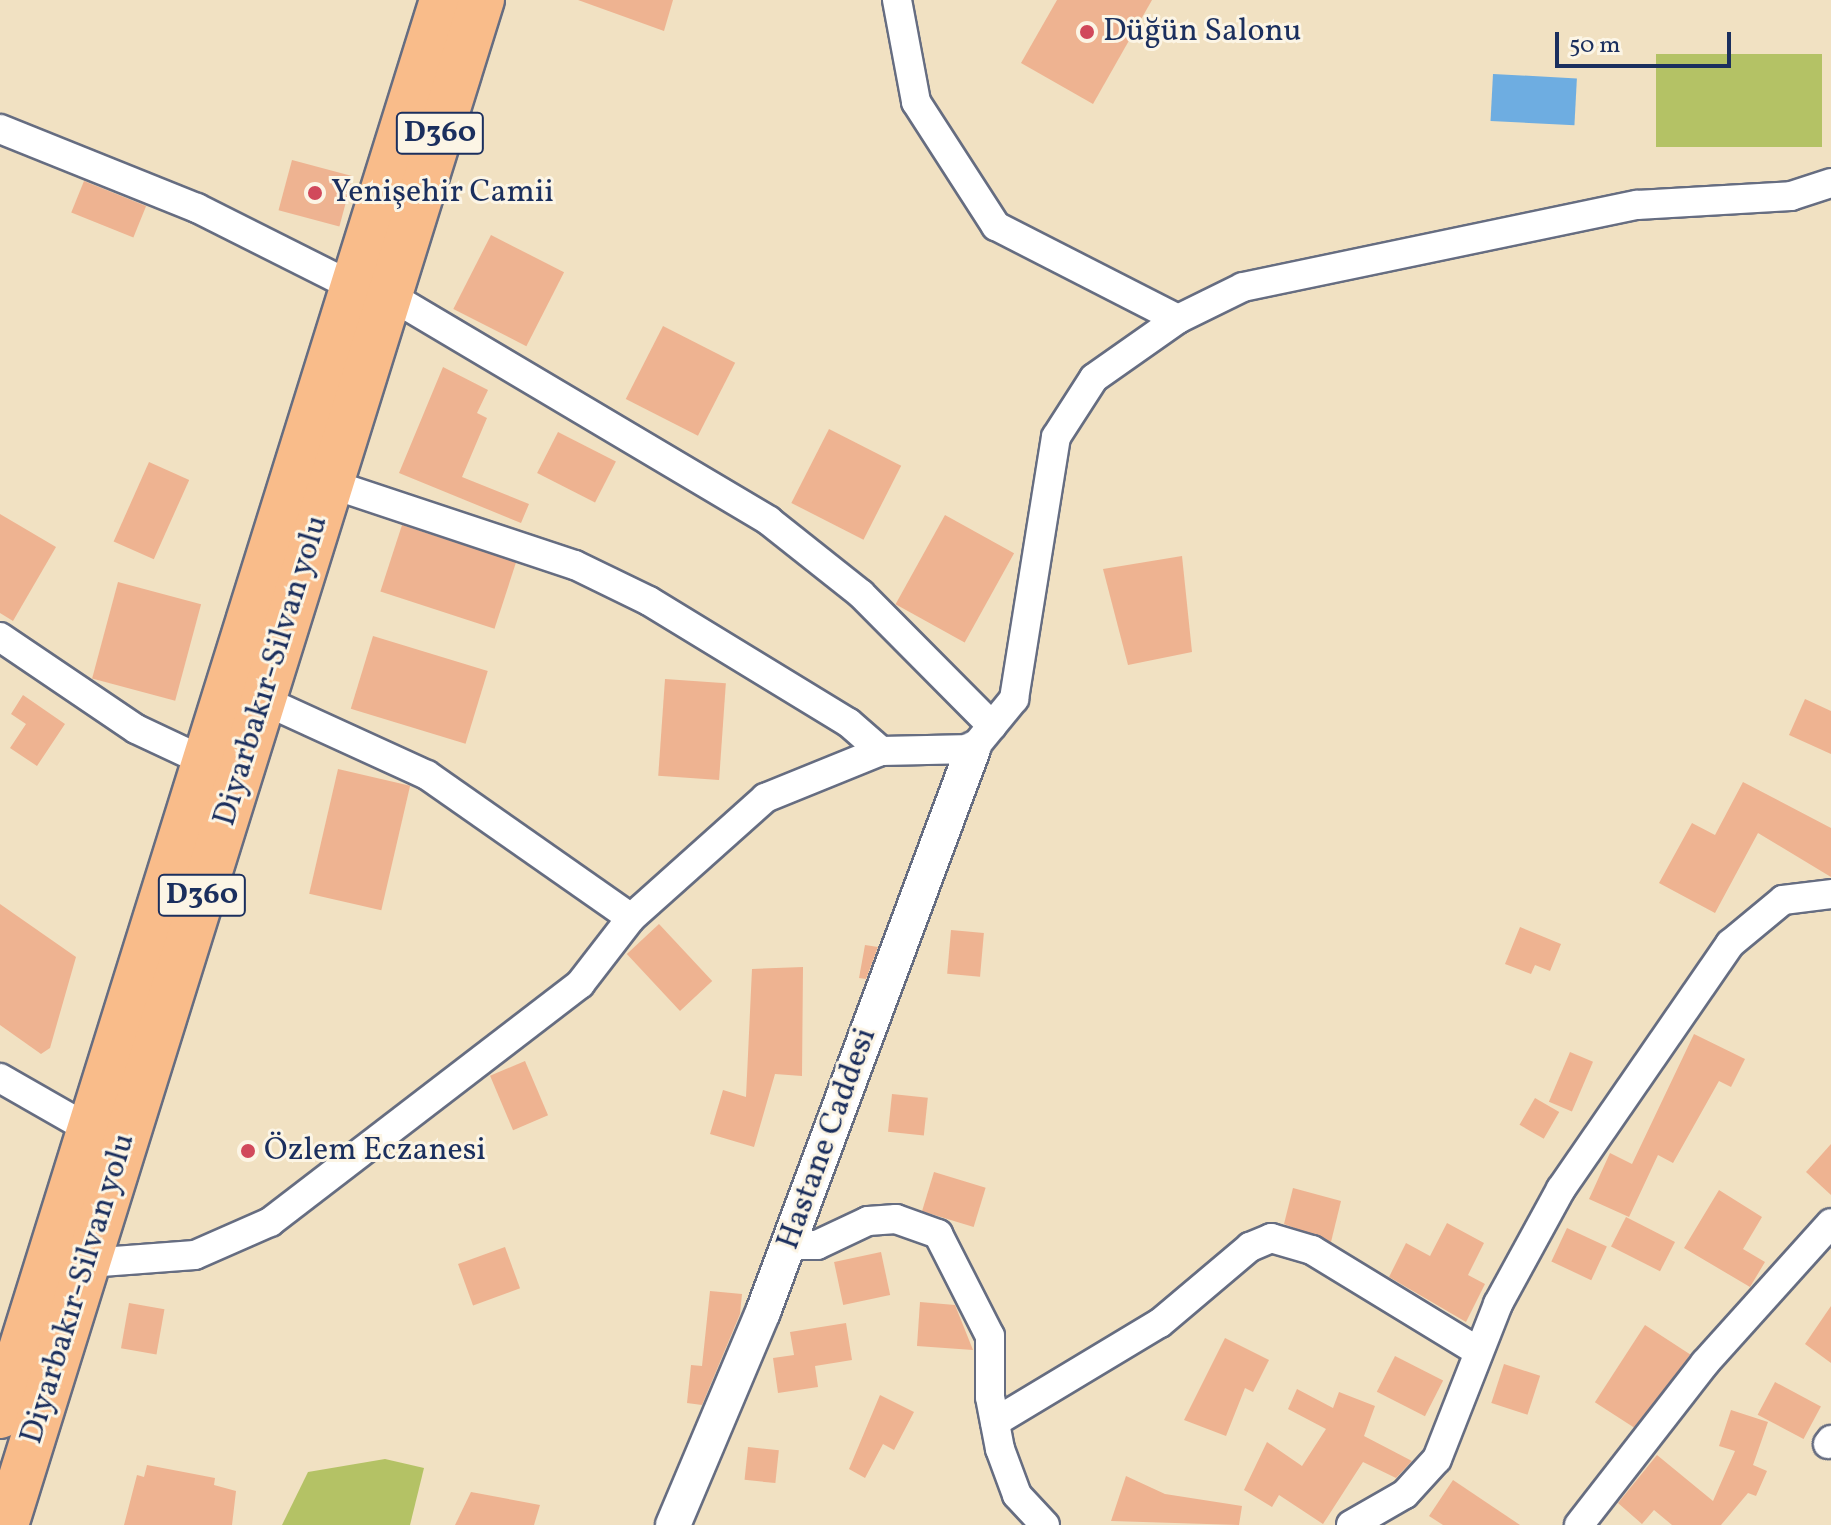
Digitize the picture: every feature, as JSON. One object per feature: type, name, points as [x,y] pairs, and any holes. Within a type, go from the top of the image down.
[{"type":"highway","name":"Diyarbakır-Silvan yolu","points":[[6,1525],[331,484],[376,274],[442,0]]},
{"type":"highway","name":"Diyarbakır-Silvan yolu","points":[[0,1416],[10,1349],[89,1129],[204,761],[376,274],[482,0]]},
{"type":"street","points":[[897,0],[916,102],[996,226],[1178,319]]},
{"type":"street","points":[[0,129],[197,208],[376,274],[769,521],[861,594],[983,738]]},
{"type":"street","points":[[88,1263],[195,1255],[270,1222],[580,984],[631,918],[765,798],[881,751],[983,738],[1014,699],[1056,437],[1094,378],[1178,319],[1243,287],[1637,205],[1791,196],[1831,183]]},
{"type":"street","points":[[331,484],[517,542],[649,601],[849,723],[881,751]]},
{"type":"street","points":[[0,637],[136,729],[204,761]]},
{"type":"street","points":[[263,700],[427,775],[631,918]]},
{"type":"street","name":"Hastane Caddesi","points":[[673,1525],[788,1245],[983,738]]},
{"type":"street","points":[[1351,1525],[1405,1494],[1437,1459],[1476,1350],[1561,1189],[1730,944],[1783,900],[1831,894]]},
{"type":"street","points":[[0,1078],[89,1129]]},
{"type":"street","points":[[788,1245],[817,1245],[868,1221],[896,1219],[938,1234],[990,1336],[995,1422],[1017,1495],[1045,1525]]},
{"type":"street","points":[[1579,1525],[1705,1363],[1831,1223]]},
{"type":"street","points":[[995,1422],[1160,1323],[1250,1247],[1271,1238],[1312,1250],[1476,1350]]},
{"type":"green space","points":[[1656,54],[1822,54],[1822,147],[1656,147]]},
{"type":"green space","points":[[385,1459],[424,1468],[410,1525],[282,1525],[308,1472]]},
{"type":"water","points":[[1493,74],[1577,78],[1574,125],[1491,121]]},
{"type":"building","points":[[578,0],[673,0],[664,31]]},
{"type":"building","name":"Düğün Salonu","points":[[1057,0],[1152,0],[1093,104],[1021,63]]},
{"type":"building","name":"Yenişehir Camii","points":[[292,160],[353,176],[339,227],[279,210]]},
{"type":"building","points":[[84,181],[146,206],[133,238],[71,213]]},
{"type":"building","points":[[491,235],[564,272],[526,346],[453,309]]},
{"type":"building","points":[[663,326],[735,363],[698,436],[626,399]]},
{"type":"building","points":[[443,367],[488,390],[477,413],[487,418],[462,477],[529,504],[521,523],[399,473]]},
{"type":"building","points":[[829,429],[901,466],[863,540],[791,503]]},
{"type":"building","points":[[558,432],[616,462],[595,502],[537,473]]},
{"type":"building","points":[[149,462],[189,480],[154,559],[114,541]]},
{"type":"building","points":[[0,514],[56,547],[13,621],[0,613]]},
{"type":"building","points":[[945,515],[1014,553],[965,643],[896,604]]},
{"type":"building","points":[[402,525],[516,562],[494,629],[380,592]]},
{"type":"building","points":[[1182,556],[1192,652],[1128,665],[1103,569]]},
{"type":"building","points":[[118,582],[201,604],[175,701],[92,679]]},
{"type":"building","points":[[373,636],[488,671],[466,744],[351,709]]},
{"type":"building","points":[[665,679],[726,683],[719,780],[658,776]]},
{"type":"building","points":[[23,695],[65,724],[37,766],[10,748],[26,724],[11,714]]},
{"type":"building","points":[[1805,699],[1831,711],[1831,754],[1789,735]]},
{"type":"building","points":[[338,769],[410,786],[381,910],[309,894]]},
{"type":"building","points":[[1743,782],[1831,828],[1831,877],[1758,833],[1715,913],[1659,883],[1692,823],[1715,835]]},
{"type":"building","points":[[0,904],[76,957],[50,1048],[41,1054],[0,1025]]},
{"type":"building","points":[[659,924],[712,981],[680,1011],[627,954]]},
{"type":"building","points":[[1520,927],[1561,944],[1550,971],[1535,965],[1531,974],[1505,964]]},
{"type":"building","points":[[951,930],[984,933],[980,977],[947,974]]},
{"type":"building","points":[[865,945],[878,947],[866,979],[859,978]]},
{"type":"building","points":[[803,967],[802,1076],[775,1074],[754,1147],[710,1134],[723,1090],[746,1097],[752,969]]},
{"type":"building","points":[[1694,1034],[1745,1059],[1731,1087],[1719,1081],[1673,1163],[1658,1155],[1629,1217],[1589,1199],[1610,1153],[1632,1164]]},
{"type":"building","points":[[1570,1052],[1593,1062],[1572,1111],[1549,1102]]},
{"type":"building","points":[[525,1061],[548,1115],[513,1130],[490,1076]]},
{"type":"building","points":[[892,1094],[928,1098],[924,1136],[888,1132]]},
{"type":"building","points":[[1535,1098],[1559,1112],[1544,1139],[1520,1125]]},
{"type":"building","points":[[1831,1144],[1831,1195],[1806,1172]]},
{"type":"building","points":[[934,1172],[986,1188],[974,1227],[922,1211]]},
{"type":"building","points":[[1293,1188],[1341,1201],[1331,1242],[1284,1224]]},
{"type":"building","points":[[1719,1190],[1762,1217],[1743,1249],[1765,1262],[1750,1287],[1684,1248]]},
{"type":"building","points":[[1626,1217],[1675,1242],[1660,1271],[1611,1246]]},
{"type":"building","points":[[1447,1223],[1484,1243],[1468,1275],[1485,1284],[1466,1322],[1389,1277],[1406,1243],[1430,1256]]},
{"type":"building","points":[[1567,1228],[1607,1247],[1591,1280],[1551,1262]]},
{"type":"building","points":[[505,1247],[520,1288],[473,1305],[458,1264]]},
{"type":"building","points":[[881,1252],[890,1295],[843,1305],[834,1262]]},
{"type":"building","points":[[710,1291],[742,1294],[740,1314],[702,1405],[687,1403],[691,1365],[702,1366]]},
{"type":"building","points":[[920,1302],[955,1305],[973,1350],[917,1346]]},
{"type":"building","points":[[129,1303],[164,1309],[156,1355],[121,1348]]},
{"type":"building","points":[[1831,1306],[1831,1363],[1805,1344]]},
{"type":"building","points":[[846,1323],[852,1360],[815,1366],[818,1387],[778,1393],[773,1358],[794,1355],[790,1332]]},
{"type":"building","points":[[1645,1325],[1690,1354],[1640,1432],[1595,1402]]},
{"type":"building","points":[[1225,1338],[1269,1360],[1253,1392],[1245,1388],[1226,1436],[1184,1420]]},
{"type":"building","points":[[1395,1356],[1443,1381],[1425,1416],[1377,1392]]},
{"type":"building","points":[[1504,1364],[1540,1376],[1527,1415],[1491,1403]]},
{"type":"building","points":[[1775,1382],[1821,1406],[1804,1439],[1758,1415]]},
{"type":"building","points":[[1297,1389],[1333,1408],[1339,1392],[1375,1406],[1364,1436],[1412,1461],[1396,1478],[1363,1462],[1323,1524],[1279,1495],[1272,1507],[1244,1490],[1267,1442],[1302,1466],[1326,1429],[1288,1409]]},
{"type":"building","points":[[880,1395],[914,1412],[894,1450],[883,1444],[865,1478],[849,1469]]},
{"type":"building","points":[[1731,1410],[1768,1422],[1753,1465],[1767,1471],[1756,1496],[1748,1493],[1721,1525],[1672,1525],[1654,1510],[1642,1524],[1618,1503],[1657,1455],[1713,1501],[1735,1451],[1719,1446]]},
{"type":"building","points":[[748,1447],[779,1450],[775,1483],[745,1480]]},
{"type":"building","points":[[147,1465],[215,1478],[214,1485],[236,1491],[232,1525],[124,1525],[137,1475],[144,1477]]},
{"type":"building","points":[[1126,1476],[1165,1494],[1242,1506],[1239,1525],[1111,1521]]},
{"type":"building","points":[[1453,1480],[1520,1525],[1443,1525],[1429,1516]]},
{"type":"building","points":[[471,1492],[540,1505],[534,1525],[455,1525]]},
{"type":"place","name":"Düğün Salonu","points":[[1087,32]]},
{"type":"place","name":"Yenişehir Camii","points":[[315,193]]},
{"type":"place","name":"Özlem Eczanesi","points":[[248,1151]]}]
